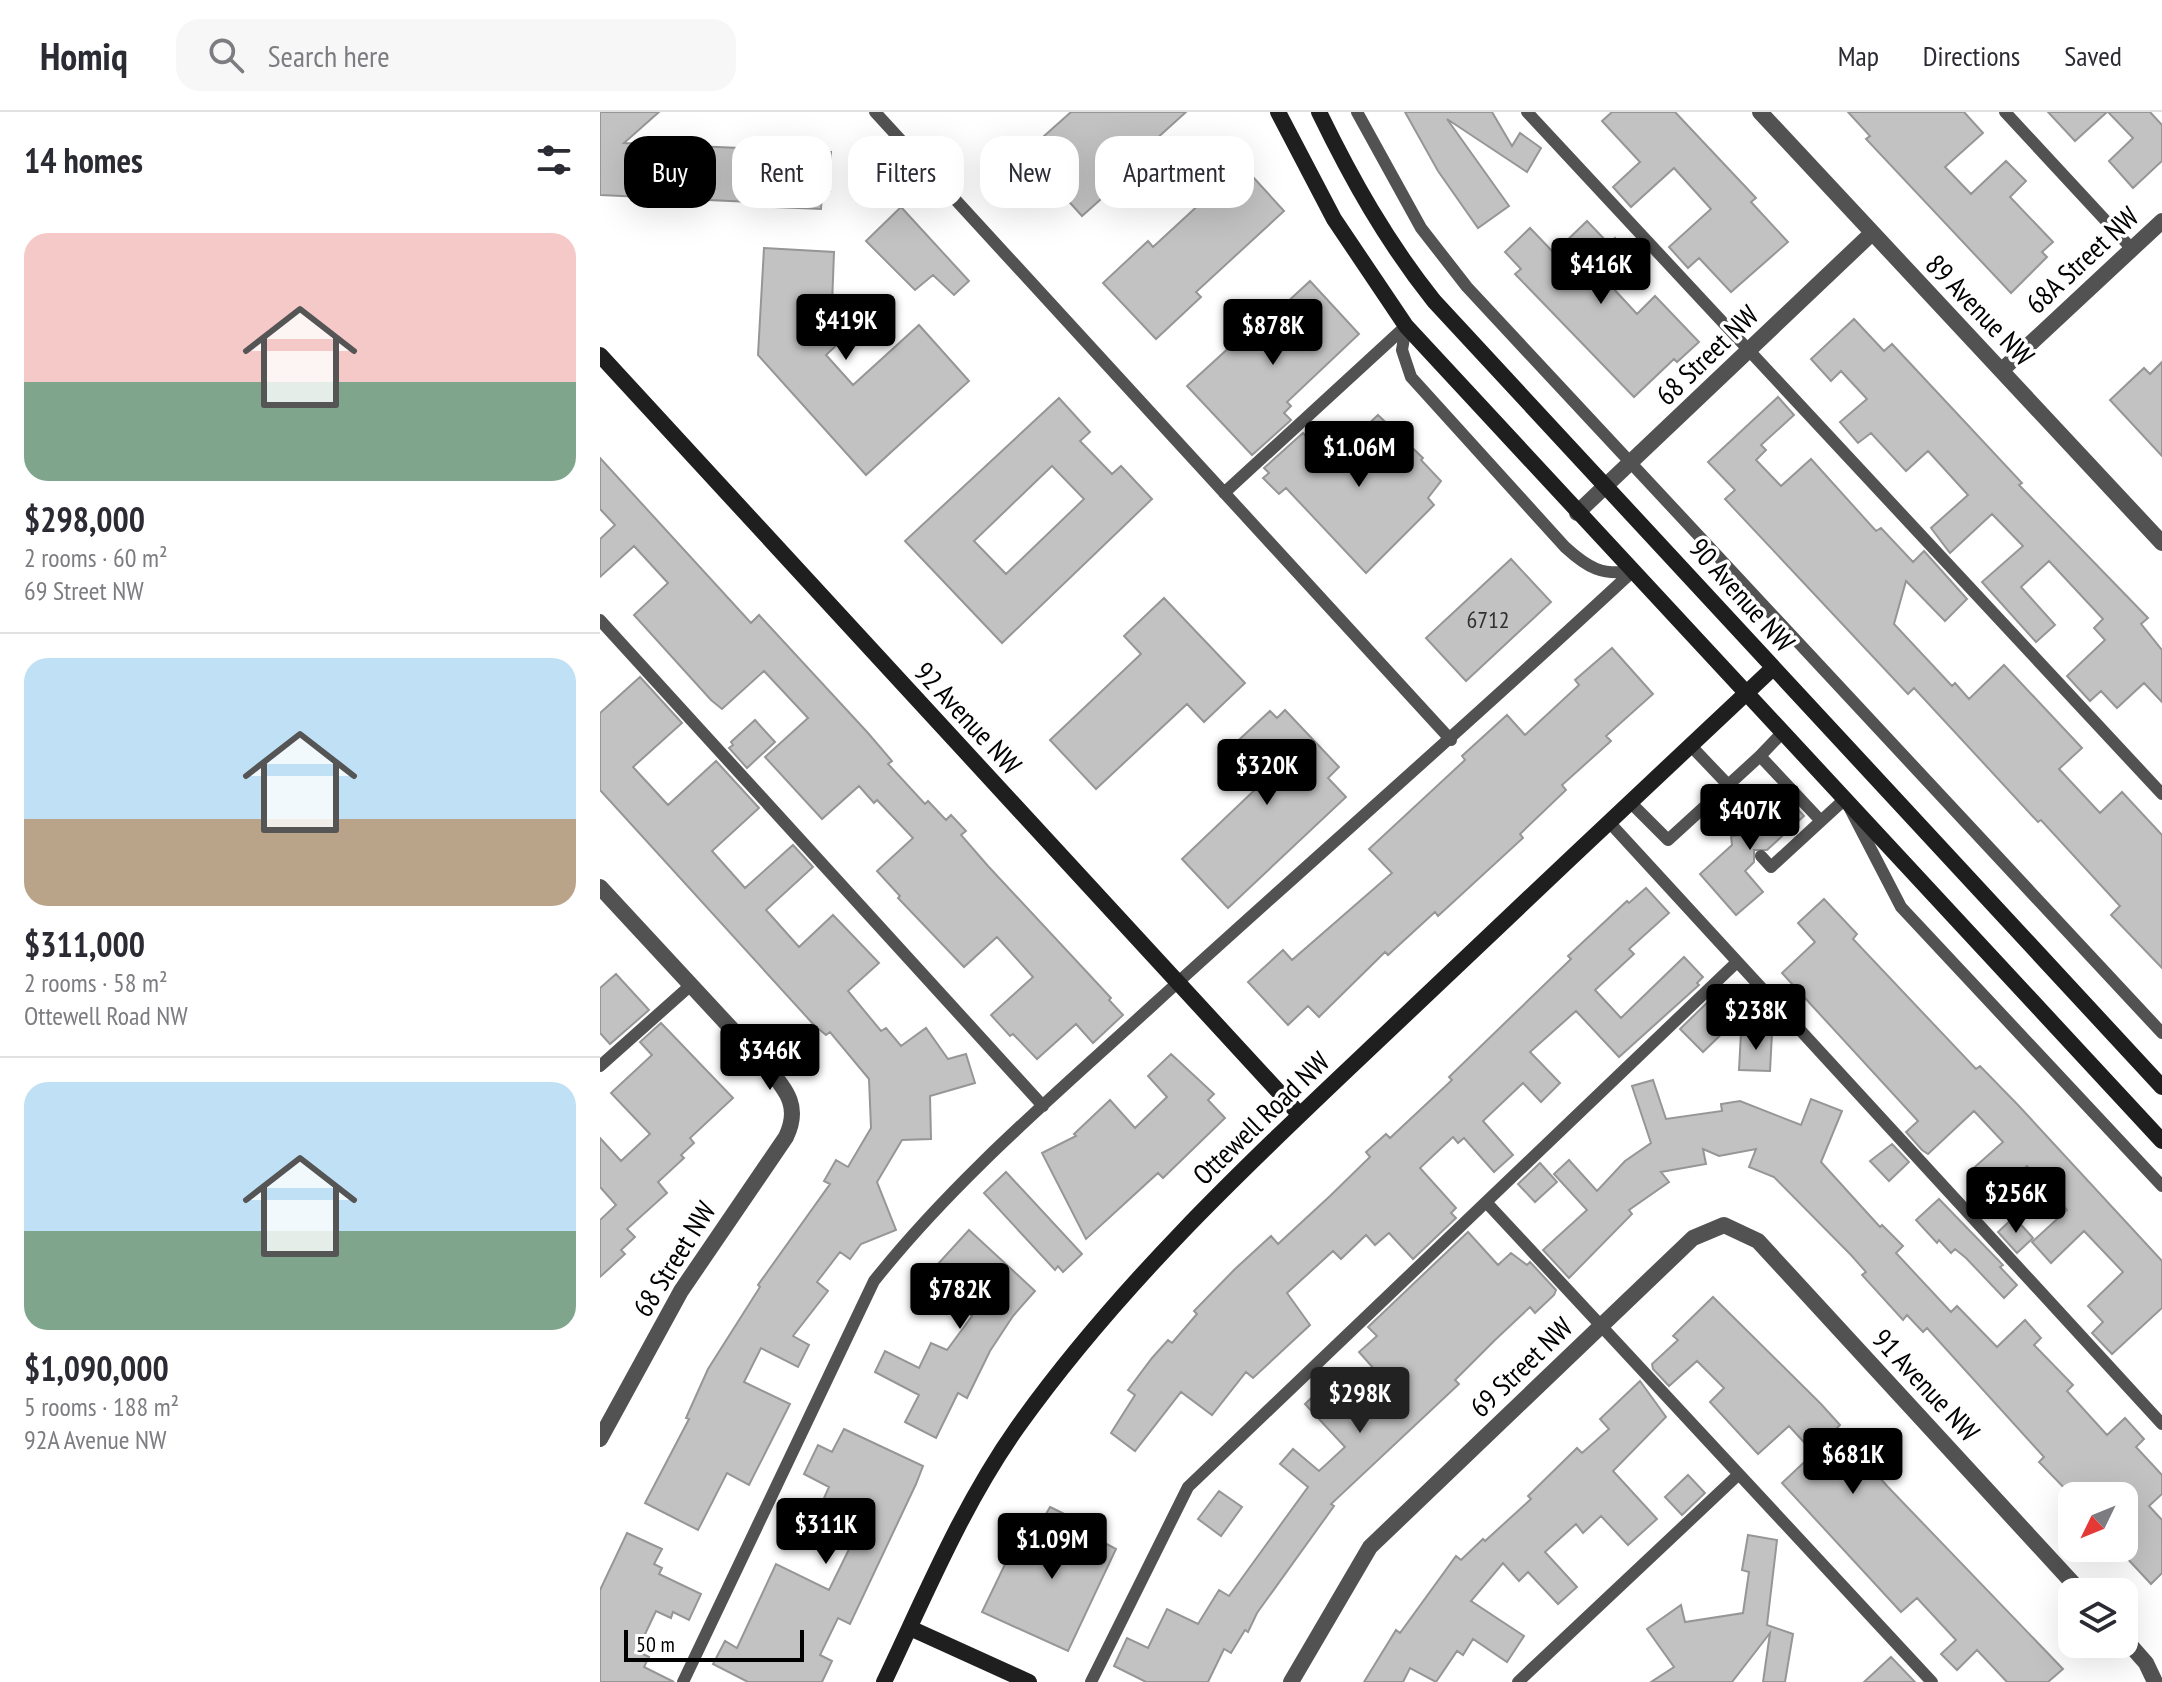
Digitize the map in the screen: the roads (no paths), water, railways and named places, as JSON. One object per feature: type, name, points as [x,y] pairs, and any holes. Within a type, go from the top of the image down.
[{"type":"main road","points":[[1278,112],[1334,219],[1406,326],[2162,1141]]},
{"type":"main road","name":"90 Avenue NW","points":[[1319,112],[1354,184],[1396,253],[1434,301],[2162,1087]]},
{"type":"main road","name":"92 Avenue NW","points":[[600,355],[1300,1115]]},
{"type":"main road","name":"Ottewell Road NW","points":[[884,1682],[957,1530],[995,1462],[1087,1334],[1173,1241],[1300,1115],[1773,668]]},
{"type":"main road","points":[[910,1628],[1029,1682]]},
{"type":"street","name":"89 Avenue NW","points":[[1760,112],[2162,543]]},
{"type":"street","name":"68A Street NW","points":[[2002,370],[2162,221]]},
{"type":"street","name":"68 Street NW","points":[[1577,513],[1871,234]]},
{"type":"street","points":[[600,887],[691,985]]},
{"type":"street","name":"68 Street NW","points":[[601,1434],[681,1291],[786,1137],[794,1108],[787,1091],[691,985]]},
{"type":"street","name":"69 Street NW","points":[[1291,1682],[1370,1547],[1693,1238],[1724,1225]]},
{"type":"street","name":"91 Avenue NW","points":[[1724,1225],[1758,1241],[2068,1578]]},
{"type":"street","points":[[2138,1654],[2155,1682]]},
{"type":"lane","points":[[875,112],[1451,740]]},
{"type":"lane","name":"90 Avenue NW","points":[[1357,112],[1383,165],[1439,251],[1467,287],[2162,1033]]},
{"type":"lane","points":[[1527,112],[2162,794]]},
{"type":"lane","points":[[2005,112],[2132,249]]},
{"type":"lane","points":[[1224,493],[1406,326]]},
{"type":"lane","points":[[1406,326],[1402,350],[1411,377],[1565,547],[1586,566],[1598,572],[1633,571]]},
{"type":"lane","points":[[683,1682],[874,1281],[915,1229],[1177,982],[1451,740],[1633,571]]},
{"type":"lane","points":[[600,620],[1043,1106]]},
{"type":"lane","points":[[1630,802],[1668,840],[1783,732]]},
{"type":"lane","points":[[1691,746],[1754,812]]},
{"type":"lane","points":[[1760,756],[1821,821]]},
{"type":"lane","points":[[1761,856],[1771,867],[1845,799],[1901,907],[2162,1186]]},
{"type":"lane","points":[[1710,802],[1736,829]]},
{"type":"lane","points":[[1609,822],[2162,1424]]},
{"type":"lane","points":[[1779,839],[1789,849]]},
{"type":"lane","points":[[1091,1682],[1188,1487],[1737,962]]},
{"type":"lane","points":[[600,1066],[691,985]]},
{"type":"lane","points":[[1486,1202],[1932,1682]]},
{"type":"lane","points":[[1518,1682],[1739,1474]]}]
